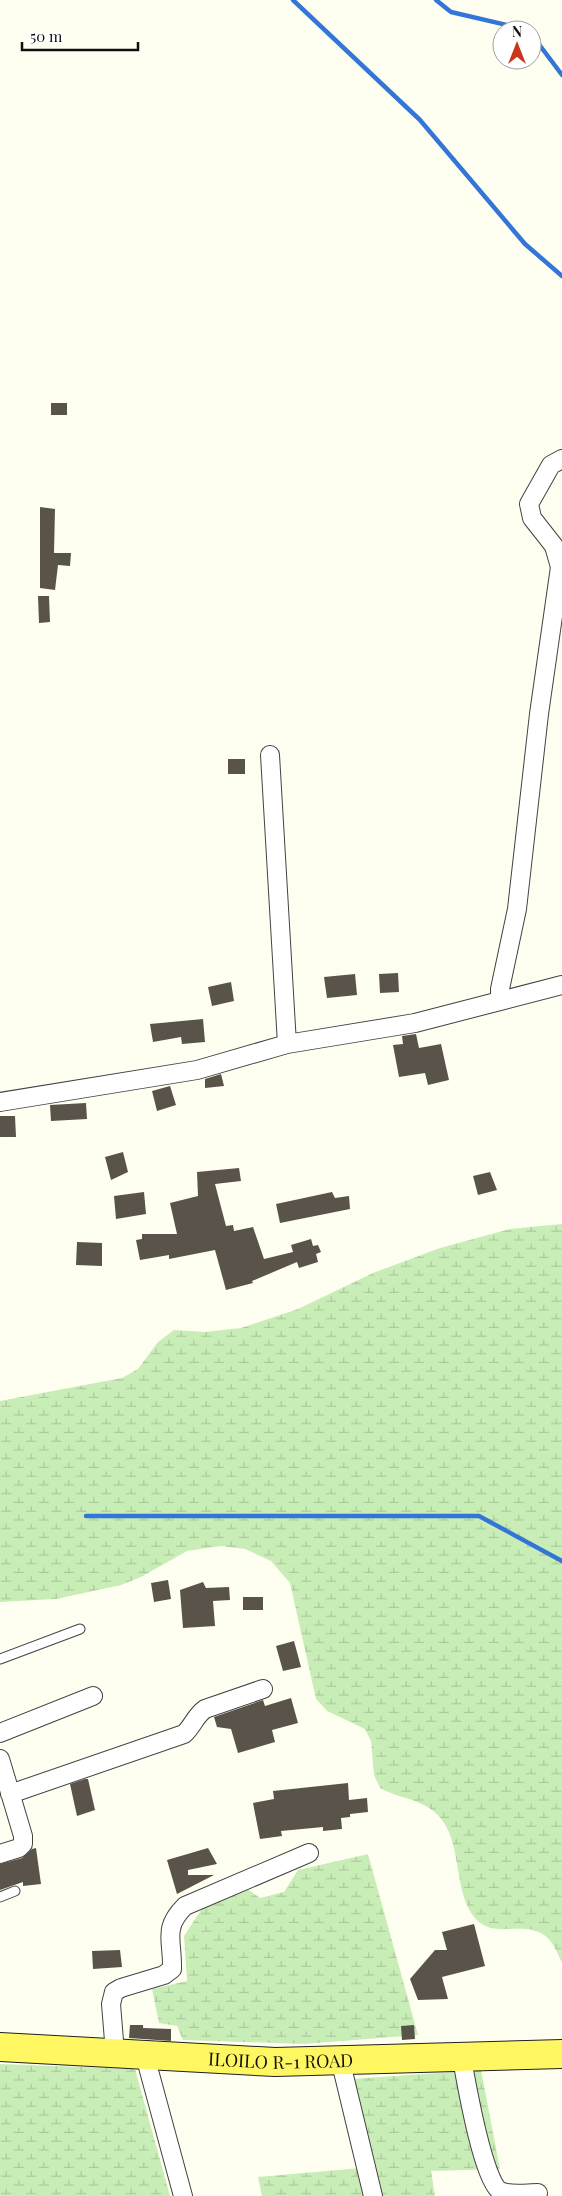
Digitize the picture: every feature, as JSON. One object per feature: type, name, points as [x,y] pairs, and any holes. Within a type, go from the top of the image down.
[{"type":"main road","name":"ILOILO R-1 ROAD","points":[[0,2047],[275,2062],[340,2059],[462,2059],[562,2054]]},
{"type":"street","points":[[500,1001],[500,989],[517,909],[539,714],[560,567],[554,546],[532,518],[529,504],[551,465],[562,459]]},
{"type":"street","points":[[270,755],[287,1044]]},
{"type":"street","points":[[0,1102],[198,1070],[287,1044],[415,1023],[562,985]]},
{"type":"street","points":[[10,1794],[184,1734],[190,1729],[198,1714],[205,1709],[263,1689]]},
{"type":"street","points":[[0,1733],[93,1696]]},
{"type":"street","points":[[0,1761],[23,1836],[23,1844],[19,1848],[0,1854]]},
{"type":"street","points":[[115,2053],[111,2004],[114,1992],[120,1988],[164,1975],[172,1969],[170,1930],[174,1917],[185,1906],[309,1853]]},
{"type":"street","points":[[145,2056],[183,2196]]},
{"type":"street","points":[[340,2059],[374,2196]]},
{"type":"street","points":[[462,2059],[484,2157],[493,2184],[499,2191],[507,2193],[538,2193]]},
{"type":"lane","points":[[0,1658],[80,1629]]},
{"type":"lane","points":[[0,1897],[15,1891]]},
{"type":"green space","points":[[562,1224],[562,1963],[553,1944],[544,1935],[527,1929],[491,1928],[475,1918],[467,1906],[462,1891],[453,1845],[441,1818],[423,1805],[380,1788],[374,1775],[371,1741],[365,1729],[327,1711],[316,1699],[290,1583],[271,1561],[245,1549],[221,1546],[187,1551],[141,1577],[121,1585],[56,1599],[0,1602],[0,1401],[122,1378],[138,1369],[158,1342],[174,1330],[205,1332],[241,1328],[298,1309],[373,1273],[440,1248],[510,1229]]},
{"type":"green space","points":[[368,1854],[418,2035],[304,2044],[183,2040],[177,2026],[159,2023],[152,1989],[187,1981],[184,1936],[203,1907],[246,1888],[260,1898],[284,1892],[298,1870]]},
{"type":"green space","points":[[0,2064],[135,2069],[170,2196],[0,2196]]},
{"type":"green space","points":[[481,2070],[500,2169],[431,2171],[435,2196],[262,2196],[258,2177],[372,2167],[352,2079]]},
{"type":"building","points":[[51,403],[67,403],[67,415],[51,415]]},
{"type":"building","points":[[40,507],[55,509],[54,553],[71,553],[70,566],[58,565],[55,590],[40,588]]},
{"type":"building","points":[[38,596],[49,596],[50,622],[39,623]]},
{"type":"building","points":[[228,759],[245,759],[245,774],[228,774]]},
{"type":"building","points":[[398,973],[399,992],[380,993],[379,974]]},
{"type":"building","points":[[355,974],[357,995],[327,998],[324,977]]},
{"type":"building","points":[[231,982],[234,1001],[212,1006],[208,987]]},
{"type":"building","points":[[203,1019],[205,1042],[182,1044],[181,1037],[153,1042],[150,1024]]},
{"type":"building","points":[[416,1034],[419,1048],[441,1044],[449,1080],[428,1085],[425,1073],[399,1077],[393,1045],[403,1044],[402,1036]]},
{"type":"building","points":[[221,1074],[224,1086],[205,1088],[205,1079]]},
{"type":"building","points":[[170,1086],[176,1105],[157,1111],[152,1091]]},
{"type":"building","points":[[86,1103],[87,1119],[51,1121],[50,1105]]},
{"type":"building","points":[[0,1116],[15,1116],[16,1137],[0,1137]]},
{"type":"building","points":[[123,1152],[128,1172],[111,1180],[105,1157]]},
{"type":"building","points":[[239,1168],[241,1181],[215,1184],[226,1226],[233,1225],[234,1231],[253,1227],[264,1259],[293,1252],[291,1245],[311,1239],[313,1246],[318,1245],[321,1252],[316,1254],[318,1262],[299,1268],[297,1262],[252,1281],[253,1283],[226,1290],[215,1250],[169,1259],[169,1255],[140,1260],[136,1240],[142,1239],[142,1234],[177,1234],[170,1203],[198,1196],[197,1172]]},
{"type":"building","points":[[490,1172],[497,1190],[478,1195],[473,1176]]},
{"type":"building","points":[[144,1192],[146,1214],[116,1219],[114,1196]]},
{"type":"building","points":[[332,1192],[335,1198],[349,1196],[350,1209],[280,1223],[276,1204]]},
{"type":"building","points":[[77,1242],[102,1243],[102,1266],[76,1265]]},
{"type":"building","points":[[168,1580],[171,1599],[154,1602],[151,1583]]},
{"type":"building","points":[[203,1582],[206,1588],[229,1587],[230,1600],[213,1601],[215,1626],[183,1628],[180,1590]]},
{"type":"building","points":[[243,1597],[263,1597],[263,1610],[243,1610]]},
{"type":"building","points":[[294,1641],[301,1667],[283,1671],[276,1646]]},
{"type":"building","points":[[291,1698],[298,1723],[272,1730],[275,1742],[238,1753],[231,1729],[217,1727],[214,1717],[263,1700],[265,1706]]},
{"type":"building","points":[[88,1779],[95,1810],[77,1816],[70,1784]]},
{"type":"building","points":[[348,1783],[349,1800],[367,1798],[368,1812],[350,1814],[350,1817],[341,1818],[342,1829],[323,1831],[323,1827],[281,1831],[282,1836],[260,1839],[253,1803],[274,1799],[273,1791]]},
{"type":"building","points":[[36,1848],[41,1884],[23,1886],[23,1882],[0,1890],[0,1864],[22,1858],[32,1849]]},
{"type":"building","points":[[208,1848],[217,1864],[188,1870],[188,1875],[214,1875],[177,1894],[167,1860]]},
{"type":"building","points":[[474,1924],[485,1966],[442,1977],[448,1999],[418,2000],[410,1979],[435,1950],[447,1950],[442,1932]]},
{"type":"building","points":[[120,1950],[122,1967],[93,1969],[92,1951]]},
{"type":"building","points":[[130,2025],[143,2025],[143,2028],[171,2029],[171,2041],[129,2038]]},
{"type":"building","points":[[414,2025],[415,2039],[402,2040],[401,2026]]},
{"type":"waterway","points":[[293,0],[420,120],[525,244],[562,276]]},
{"type":"waterway","points":[[436,0],[451,12],[492,22]]},
{"type":"waterway","points":[[542,48],[562,75]]},
{"type":"waterway","points":[[86,1516],[479,1516],[562,1561]]}]
